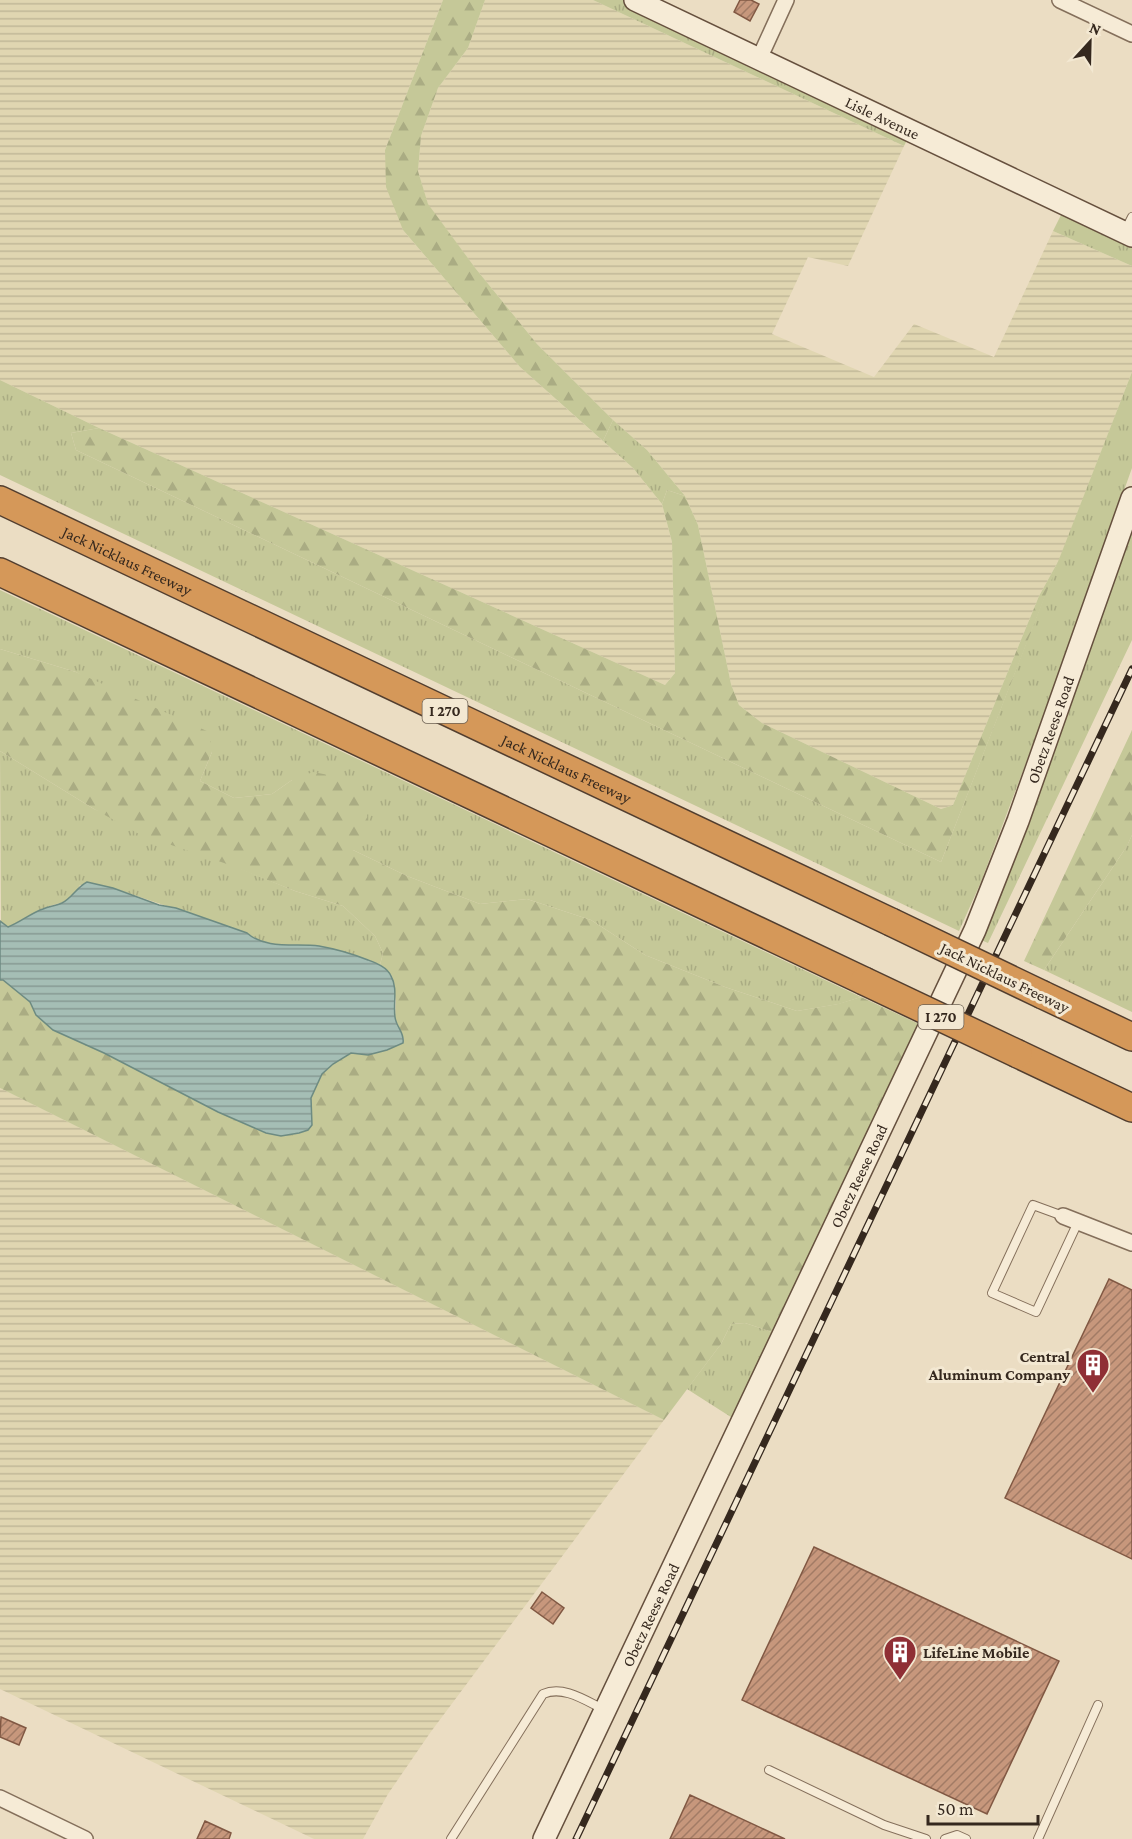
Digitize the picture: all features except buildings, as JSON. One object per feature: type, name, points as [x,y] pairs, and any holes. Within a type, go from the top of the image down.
[{"type":"highway","name":"Jack Nicklaus Freeway","points":[[0,500],[1132,1037]]},
{"type":"highway","name":"I 270","points":[[0,572],[1132,1108]]},
{"type":"street","points":[[759,59],[786,0]]},
{"type":"street","points":[[1060,0],[1132,34]]},
{"type":"street","name":"Lisle Avenue","points":[[643,2],[759,59],[1130,228]]},
{"type":"street","name":"Obetz Reese Road","points":[[544,1839],[975,930],[1018,821],[1132,498]]},
{"type":"street","points":[[1070,1219],[1132,1243]]},
{"type":"street","points":[[0,1798],[85,1839]]},
{"type":"lane","points":[[1033,1205],[1070,1219],[1036,1312],[992,1293],[1033,1205]]},
{"type":"lane","points":[[451,1839],[543,1694],[551,1690],[563,1691],[605,1710]]},
{"type":"lane","points":[[1038,1839],[1098,1705]]},
{"type":"lane","points":[[769,1770],[884,1825],[926,1839]]},
{"type":"lane","points":[[945,1839],[957,1835],[966,1839]]},
{"type":"shaded area","points":[[0,0],[443,0],[385,150],[403,230],[520,367],[633,468],[662,504],[672,542],[675,673],[665,685],[99,428],[0,380]]},
{"type":"shaded area","points":[[485,0],[593,0],[904,146],[848,266],[808,257],[772,334],[874,377],[914,324],[994,357],[1053,231],[1132,266],[1132,372],[1060,558],[1039,596],[953,805],[941,809],[762,723],[739,705],[731,684],[698,525],[685,496],[647,450],[613,420],[537,344],[428,205],[418,171],[421,136],[438,88],[468,48]]},
{"type":"shaded area","points":[[0,1088],[664,1420],[430,1733],[388,1794],[363,1839],[314,1839],[0,1689]]},
{"type":"green space","points":[[443,0],[485,0],[468,48],[438,88],[421,136],[418,171],[428,204],[476,269],[537,344],[613,420],[603,441],[520,367],[403,230],[386,187],[385,150]]},
{"type":"green space","points":[[593,0],[623,0],[909,136],[904,146]]},
{"type":"green space","points":[[1064,209],[1132,242],[1132,266],[1053,231]]},
{"type":"green space","points":[[1132,372],[1132,468],[1041,723],[981,882],[959,931],[0,475],[0,380],[99,428],[71,433],[76,450],[941,862]]},
{"type":"green space","points":[[613,420],[647,450],[685,496],[667,490],[662,504],[633,468],[603,441]]},
{"type":"green space","points":[[99,428],[665,685],[675,673],[672,542],[662,504],[667,490],[685,496],[698,525],[731,684],[739,705],[762,723],[941,809],[953,805],[1039,596],[1060,558],[941,862],[76,450],[71,433]]},
{"type":"green space","points":[[1132,523],[1132,640],[988,943],[981,940],[1006,881]]},
{"type":"green space","points":[[0,590],[861,997],[839,1004],[797,1011],[725,987],[645,955],[591,920],[527,899],[480,904],[407,876],[353,850],[292,780],[272,794],[234,798],[200,781],[212,752],[76,672],[0,649]]},
{"type":"green space","points":[[0,649],[76,672],[209,732],[212,752],[200,781],[234,798],[272,794],[292,780],[313,772],[349,779],[364,796],[370,834],[353,850],[407,876],[480,904],[527,899],[591,920],[645,955],[725,987],[797,1011],[838,1004],[861,997],[919,1024],[775,1333],[745,1323],[731,1324],[721,1344],[664,1420],[0,1088],[0,980],[30,1002],[36,1015],[53,1030],[104,1053],[218,1112],[266,1133],[281,1136],[308,1130],[312,1125],[311,1098],[322,1074],[333,1064],[351,1053],[368,1055],[403,1043],[404,1039],[395,1018],[396,1001],[392,976],[380,965],[383,953],[375,936],[343,906],[295,891],[224,863],[139,834],[0,751]]},
{"type":"green space","points":[[1132,730],[1132,835],[1127,846],[1044,970],[1024,961]]},
{"type":"green space","points":[[0,751],[94,809],[295,891],[343,906],[375,936],[383,953],[380,965],[329,948],[264,942],[247,933],[113,888],[80,885],[67,900],[38,911],[8,927],[1,923]]},
{"type":"green space","points":[[1132,835],[1132,1012],[1044,970],[1127,846]]},
{"type":"green space","points":[[745,1323],[775,1333],[734,1419],[687,1389],[721,1344],[731,1324]]},
{"type":"water","points":[[87,882],[113,888],[159,905],[176,908],[247,933],[263,942],[325,947],[378,964],[387,970],[393,981],[395,1017],[403,1036],[403,1043],[368,1055],[351,1053],[333,1064],[322,1074],[311,1098],[312,1125],[308,1130],[281,1136],[266,1133],[218,1112],[104,1053],[53,1030],[36,1015],[30,1002],[0,980],[0,921],[8,927],[48,907],[62,903]]},
{"type":"railway","points":[[576,1839],[1132,669]]},
{"type":"place","name":"Central Aluminum Company","points":[[1093,1394]]},
{"type":"place","name":"LifeLine Mobile","points":[[900,1681]]}]
